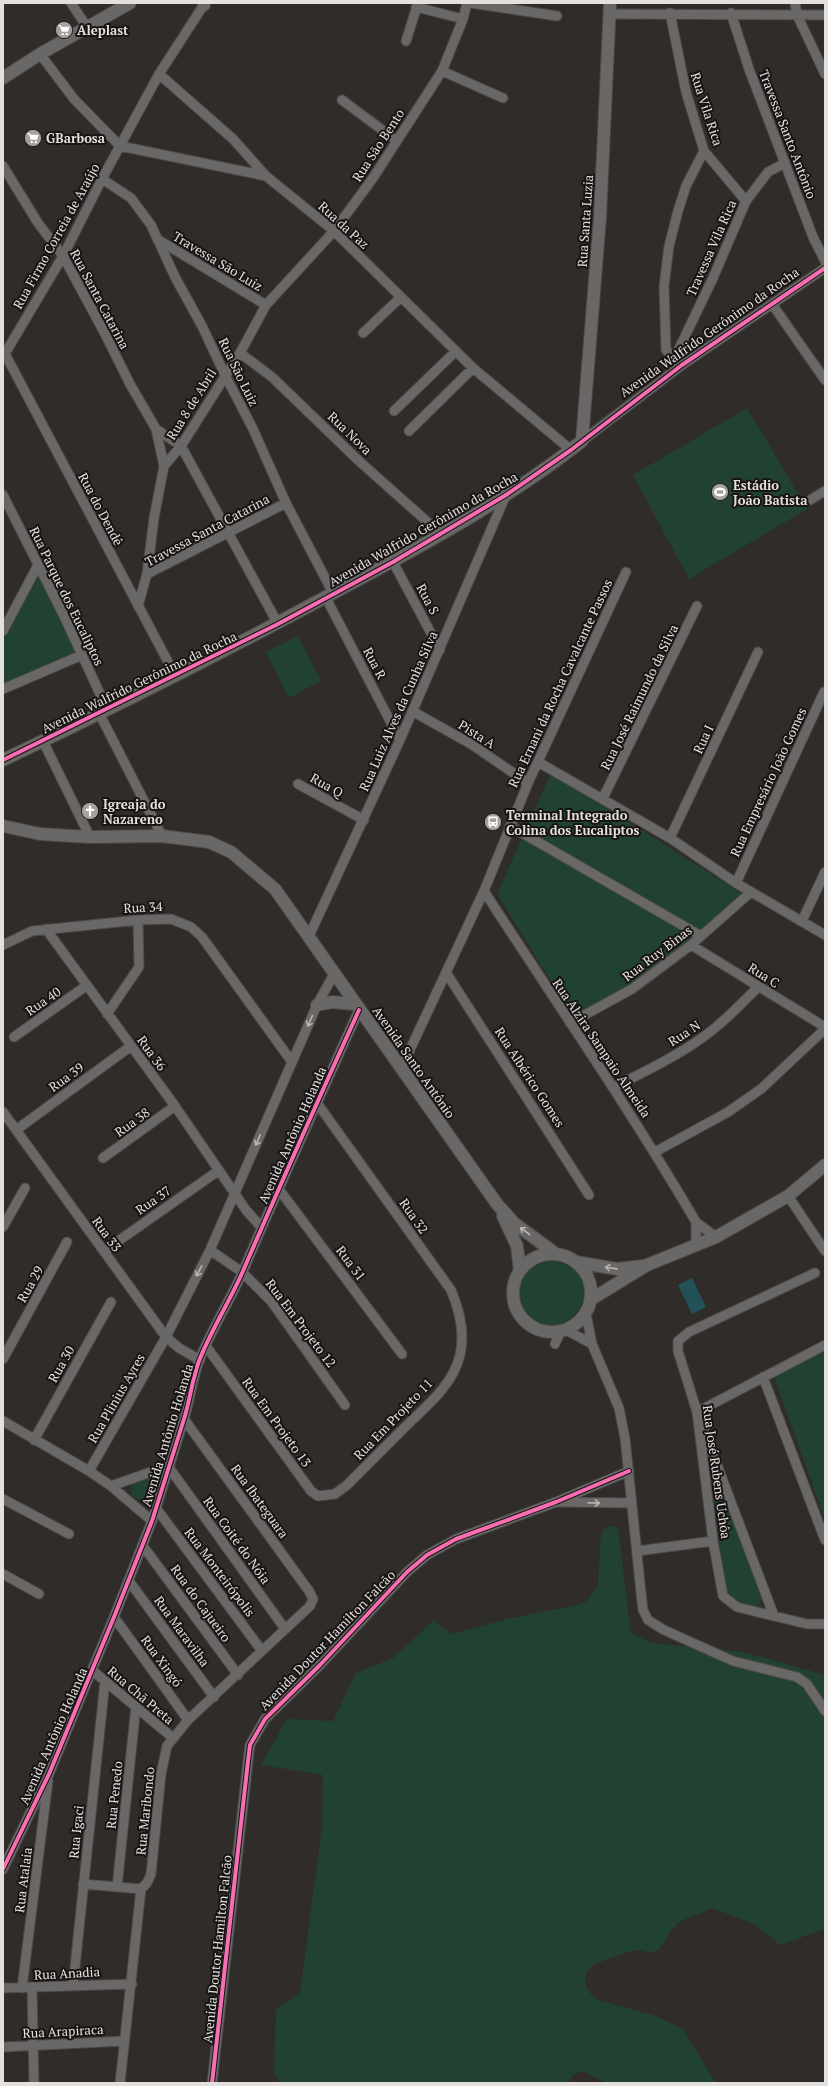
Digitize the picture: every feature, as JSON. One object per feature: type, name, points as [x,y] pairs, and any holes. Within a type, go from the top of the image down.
[{"type":"street","points":[[71,3],[87,27]]},
{"type":"street","points":[[3,78],[40,54],[130,3]]},
{"type":"street","name":"Rua São Bento","points":[[334,231],[373,178],[442,71],[468,3]]},
{"type":"street","points":[[471,3],[557,16]]},
{"type":"street","points":[[795,3],[797,14],[825,74]]},
{"type":"street","name":"Rua Firmo Correia de Araújo","points":[[4,354],[63,256],[102,179],[159,74],[204,4]]},
{"type":"street","points":[[406,42],[417,5],[463,19]]},
{"type":"street","points":[[610,8],[670,13],[825,15]]},
{"type":"street","name":"Rua Santa Luzia","points":[[582,441],[600,217],[610,8]]},
{"type":"street","name":"Rua Vila Rica","points":[[670,13],[686,92],[704,151],[746,201]]},
{"type":"street","name":"Travessa Santo Antônio","points":[[731,13],[749,69],[813,237],[825,261]]},
{"type":"street","points":[[40,54],[74,99],[120,146]]},
{"type":"street","points":[[442,71],[503,98]]},
{"type":"street","name":"Rua da Paz","points":[[159,74],[233,139],[266,176],[334,231],[473,368],[571,450]]},
{"type":"street","points":[[342,100],[397,141]]},
{"type":"street","name":"Rua da Paz","points":[[120,146],[266,176]]},
{"type":"street","name":"Travessa Vila Rica","points":[[676,355],[673,357],[670,355],[665,346],[666,320],[664,286],[669,246],[684,192],[704,151]]},
{"type":"street","name":"Travessa Vila Rica","points":[[676,355],[713,278],[746,201],[768,172],[785,163]]},
{"type":"street","name":"Rua Santa Catarina","points":[[3,166],[38,223],[63,256],[130,384],[156,429],[164,466]]},
{"type":"street","name":"Rua São Luiz","points":[[102,179],[131,198],[150,225],[253,429],[286,503],[330,595]]},
{"type":"street","name":"Rua 8 de Abril","points":[[147,574],[154,518],[164,466],[181,446],[240,353],[266,305],[334,231]]},
{"type":"street","name":"Travessa São Luiz","points":[[157,239],[266,305]]},
{"type":"street","name":"Avenida Walfrido Gerônimo da Rocha","points":[[3,760],[278,624],[393,562],[441,534],[506,495],[571,450],[682,365],[825,268]]},
{"type":"street","points":[[363,333],[401,296]]},
{"type":"street","points":[[772,304],[825,380]]},
{"type":"street","points":[[394,411],[456,351]]},
{"type":"street","name":"Rua Nova","points":[[240,353],[272,377],[359,460],[441,534]]},
{"type":"street","name":"Rua do Dendê","points":[[4,354],[175,675]]},
{"type":"street","name":"Travessa Vila Rica","points":[[676,355],[682,365]]},
{"type":"street","points":[[408,431],[473,368]]},
{"type":"street","name":"Rua Santa Catarina","points":[[156,429],[181,446],[278,624]]},
{"type":"street","points":[[810,500],[825,491]]},
{"type":"street","name":"Rua Parque dos Eucaliptos","points":[[3,495],[82,655],[103,711],[162,836]]},
{"type":"street","name":"Rua Luiz Alves da Cunha Silva","points":[[309,936],[400,740],[506,495]]},
{"type":"street","name":"Travessa Santa Catarina","points":[[138,606],[147,574],[286,503]]},
{"type":"street","name":"Rua S","points":[[393,562],[440,650]]},
{"type":"street","points":[[3,631],[38,565]]},
{"type":"street","name":"Rua Ernani da Rocha Cavalcante Passos","points":[[401,1069],[447,974],[484,891],[528,782],[626,572]]},
{"type":"street","name":"Rua R","points":[[330,595],[400,740]]},
{"type":"street","name":"Rua José Raimundo da Silva","points":[[603,798],[697,606]]},
{"type":"street","name":"Rua I","points":[[670,838],[758,652]]},
{"type":"street","points":[[3,689],[82,655]]},
{"type":"street","name":"Rua Empresário João Gomes","points":[[736,883],[824,692]]},
{"type":"street","name":"Pista A","points":[[412,711],[471,744],[528,782]]},
{"type":"street","points":[[43,741],[90,837]]},
{"type":"street","points":[[538,762],[603,798],[670,838],[736,883],[825,935]]},
{"type":"street","name":"Rua Q","points":[[298,784],[364,820]]},
{"type":"street","name":"Avenida Santo Antônio","points":[[3,826],[40,834],[90,837],[162,836],[209,842],[231,852],[275,889],[497,1204],[514,1222],[556,1254]]},
{"type":"street","points":[[510,826],[701,936]]},
{"type":"street","points":[[802,921],[825,872]]},
{"type":"street","name":"Rua Alzira Sampaio Almeida","points":[[484,891],[570,1023],[614,1087],[655,1152],[696,1222],[716,1237]]},
{"type":"street","name":"Rua Ruy Binas","points":[[570,1023],[632,989],[691,945],[751,892]]},
{"type":"street","name":"Rua 34","points":[[3,946],[32,931],[46,929],[138,920],[171,919],[191,927],[202,937],[292,1062]]},
{"type":"street","points":[[107,1014],[139,967],[138,920]]},
{"type":"street","name":"Rua 36","points":[[46,929],[86,986],[175,1106],[234,1194],[261,1227]]},
{"type":"street","name":"Rua C","points":[[691,945],[825,1028]]},
{"type":"street","points":[[166,1337],[210,1250],[317,1005],[334,974]]},
{"type":"street","name":"Rua Albérico Gomes","points":[[447,974],[589,1195]]},
{"type":"street","name":"Rua 40","points":[[14,1037],[86,986]]},
{"type":"street","name":"Rua N","points":[[614,1087],[658,1065],[695,1043],[728,1017],[758,987]]},
{"type":"street","points":[[317,1005],[332,1002],[357,1007]]},
{"type":"street","name":"Avenida Antônio Holanda","points":[[3,1869],[49,1774],[143,1546],[184,1420],[192,1383],[200,1360],[242,1272],[357,1007]]},
{"type":"street","points":[[655,1152],[728,1112],[761,1089],[825,1028]]},
{"type":"street","name":"Rua 39","points":[[16,1130],[131,1046]]},
{"type":"street","name":"Rua 32","points":[[317,1102],[451,1290],[460,1311],[462,1334],[460,1356]]},
{"type":"street","name":"Rua 38","points":[[104,1158],[175,1106]]},
{"type":"street","name":"Rua 33","points":[[3,1112],[166,1337],[179,1348],[200,1360]]},
{"type":"street","points":[[590,1300],[647,1265],[716,1237],[788,1196],[825,1165]]},
{"type":"street","name":"Rua 37","points":[[104,1251],[218,1171]]},
{"type":"street","points":[[3,1227],[25,1188]]},
{"type":"street","name":"Rua 31","points":[[278,1188],[402,1354]]},
{"type":"street","points":[[788,1196],[825,1251]]},
{"type":"street","name":"Avenida Santo Antônio","points":[[497,1204],[517,1246],[520,1271]]},
{"type":"street","points":[[696,1222],[696,1245]]},
{"type":"street","name":"Rua 29","points":[[3,1359],[67,1242]]},
{"type":"street","name":"Rua Em Projeto 12","points":[[210,1250],[242,1272],[271,1301],[345,1405]]},
{"type":"street","points":[[576,1262],[588,1279],[591,1290],[586,1314],[577,1324],[563,1331],[547,1332],[534,1328],[523,1320],[516,1309],[513,1296],[514,1283],[520,1271],[536,1258],[546,1254],[556,1254],[576,1262],[617,1269],[647,1265]]},
{"type":"street","name":"Rua José Rubens Uchôa","points":[[774,1616],[737,1607],[723,1596],[713,1541],[697,1412],[678,1351],[678,1341],[689,1332],[815,1273]]},
{"type":"street","name":"Rua 30","points":[[34,1440],[111,1302]]},
{"type":"street","points":[[586,1314],[592,1344],[619,1408],[629,1471],[640,1593],[643,1610],[648,1620],[664,1630],[734,1661],[797,1677],[807,1684],[825,1711]]},
{"type":"street","points":[[563,1331],[592,1344]]},
{"type":"street","points":[[555,1344],[563,1331]]},
{"type":"street","name":"Rua Plinius Ayres","points":[[89,1471],[166,1337]]},
{"type":"street","points":[[825,1345],[697,1412],[774,1616],[807,1624],[825,1624]]},
{"type":"street","name":"Rua Em Projeto 13","points":[[206,1346],[311,1491],[318,1496],[336,1494]]},
{"type":"street","name":"Rua Em Projeto 11","points":[[336,1494],[438,1393],[453,1373],[460,1356]]},
{"type":"street","points":[[764,1376],[825,1540]]},
{"type":"street","name":"Rua Ibateguara","points":[[184,1420],[309,1591],[313,1599]]},
{"type":"street","points":[[3,1421],[89,1471],[111,1486],[152,1521]]},
{"type":"street","points":[[111,1486],[168,1466]]},
{"type":"street","name":"Rua Coité do Nóia","points":[[168,1466],[286,1628]]},
{"type":"street","name":"Avenida Doutor Hamilton Falcão","points":[[212,2083],[250,1745],[265,1719],[320,1665],[407,1572],[427,1555],[456,1539],[556,1502],[629,1471]]},
{"type":"street","points":[[3,1499],[69,1534]]},
{"type":"street","name":"Avenida Doutor Hamilton Falcão","points":[[556,1502],[632,1503]]},
{"type":"street","name":"Rua Monteirópolis","points":[[156,1508],[262,1651]]},
{"type":"street","points":[[637,1551],[713,1541]]},
{"type":"street","name":"Rua do Cajueiro","points":[[143,1546],[238,1675]]},
{"type":"street","points":[[3,1574],[39,1594]]},
{"type":"street","name":"Rua Maravilha","points":[[129,1581],[214,1697]]},
{"type":"street","name":"Rua Maribondo","points":[[120,2083],[132,1984],[141,1889],[148,1883],[151,1874],[161,1774],[167,1746],[188,1720],[238,1675],[310,1606],[313,1599]]},
{"type":"street","name":"Rua Xingó","points":[[114,1616],[188,1720]]},
{"type":"street","name":"Rua Chã Preta","points":[[92,1671],[173,1738]]},
{"type":"street","name":"Rua Igaci","points":[[73,1986],[105,1681]]},
{"type":"street","name":"Rua Penedo","points":[[117,1886],[136,1706]]},
{"type":"street","name":"Rua Atalaia","points":[[34,2083],[33,2047],[27,1988],[49,1774]]},
{"type":"street","points":[[83,1884],[141,1889]]},
{"type":"street","name":"Rua Anadia","points":[[3,1988],[132,1984]]},
{"type":"street","name":"Rua Arapiraca","points":[[3,2047],[33,2047],[124,2041]]},
{"type":"green space","name":"Estádio João Batista","points":[[747,408],[807,509],[689,579],[633,475]]},
{"type":"green space","points":[[39,574],[77,651],[3,685],[3,639]]},
{"type":"green space","points":[[298,636],[321,681],[289,698],[266,652]]},
{"type":"green space","points":[[551,773],[741,893],[716,920],[627,987],[572,1015],[497,894]]},
{"type":"green space","points":[[551,1260],[571,1267],[581,1279],[584,1293],[580,1306],[571,1318],[559,1325],[544,1326],[526,1314],[517,1290],[530,1270],[539,1264]]},
{"type":"green space","points":[[825,1351],[825,1520],[775,1379],[777,1374]]},
{"type":"green space","points":[[707,1446],[763,1596],[759,1605],[754,1607],[730,1600],[726,1591]]},
{"type":"green space","points":[[162,1473],[150,1506],[131,1495],[132,1483]]},
{"type":"green space","points":[[609,1526],[618,1527],[631,1633],[651,1643],[744,1652],[825,1675],[825,1929],[780,1945],[753,1923],[711,1908],[683,1920],[675,1926],[660,1948],[656,1951],[651,1953],[641,1950],[632,1951],[592,1965],[586,1973],[585,1984],[590,1993],[598,2000],[656,2016],[683,2029],[716,2083],[607,2083],[582,2071],[573,2075],[568,2083],[281,2083],[274,2072],[276,2010],[300,1993],[322,1827],[323,1775],[261,1765],[287,1719],[333,1721],[356,1673],[393,1658],[433,1621],[452,1634],[511,1618],[569,1607],[586,1602],[598,1585],[601,1532]]},
{"type":"water","points":[[692,1278],[706,1307],[692,1314],[678,1285]]},
{"type":"cycle path","points":[[3,760],[278,624],[393,562],[506,495],[571,450],[682,365],[825,268]]},
{"type":"cycle path","points":[[3,1869],[49,1774],[152,1521],[184,1419],[199,1361],[243,1271],[359,1010]]},
{"type":"cycle path","points":[[212,2083],[250,1745],[265,1719],[320,1665],[407,1572],[427,1555],[456,1539],[556,1502],[629,1471]]},
{"type":"place","name":"Aleplast","points":[[64,30]]},
{"type":"place","name":"GBarbosa","points":[[33,138]]},
{"type":"place","name":"Estádio João Batista","points":[[720,492]]},
{"type":"place","name":"Igreaja do Nazareno","points":[[90,811]]},
{"type":"place","name":"Terminal Integrado Colina dos Eucaliptos","points":[[493,822]]}]
